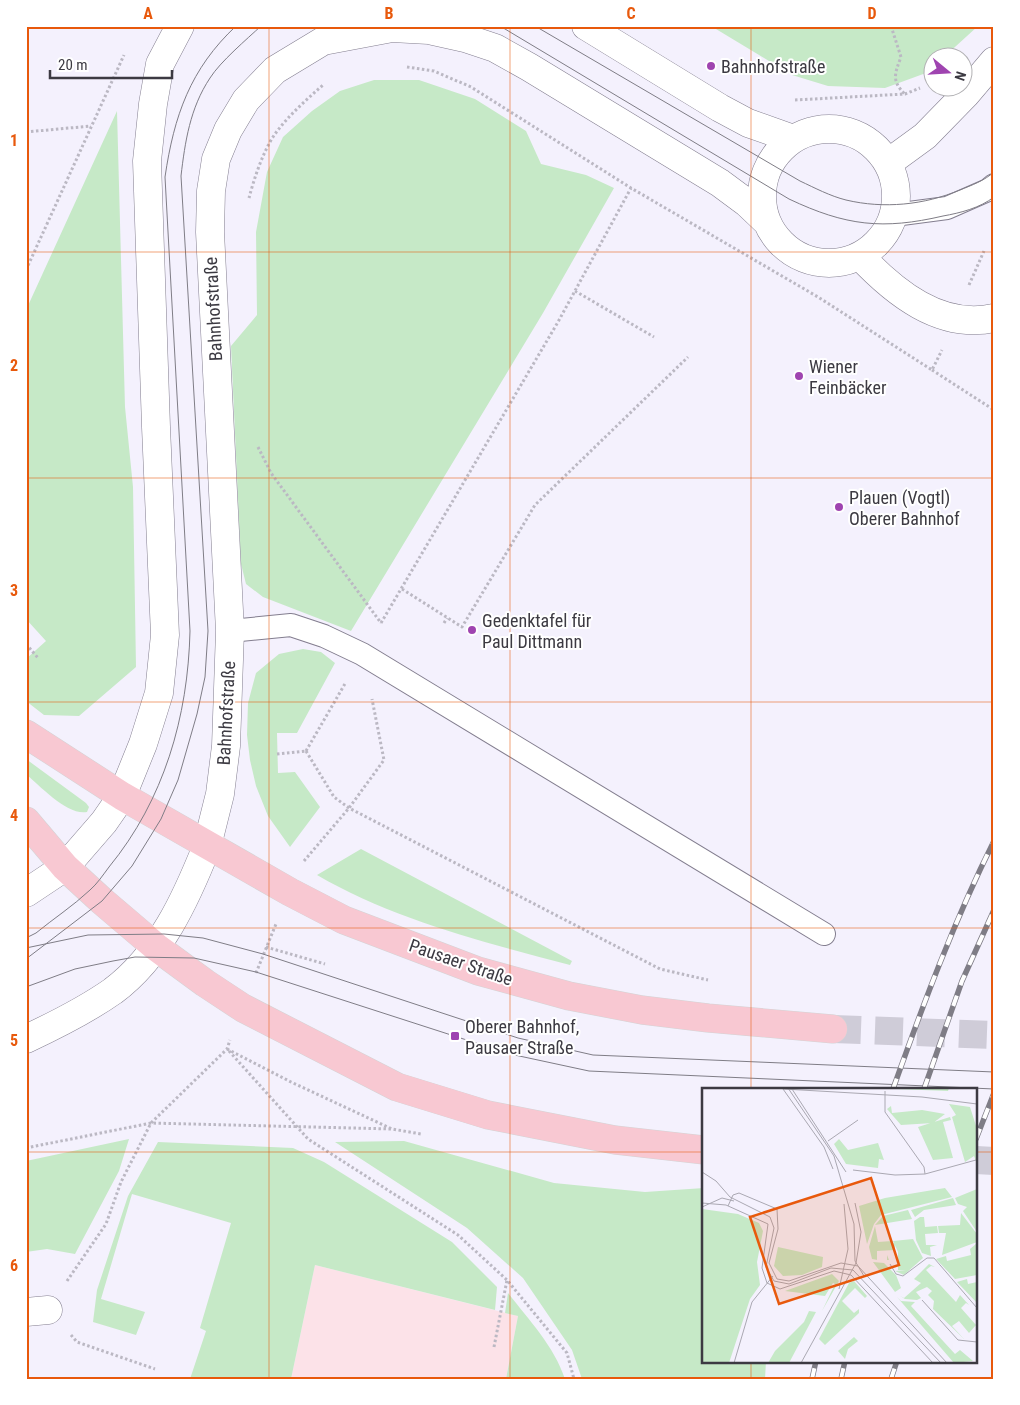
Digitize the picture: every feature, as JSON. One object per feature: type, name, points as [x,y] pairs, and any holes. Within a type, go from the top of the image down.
[{"type":"main road","name":"Pausaer Straße","points":[[26,734],[122,796],[290,892],[344,920],[478,971],[569,996],[642,1010],[833,1029]]},
{"type":"main road","points":[[26,822],[65,867],[156,947],[205,983],[243,1008],[398,1087],[488,1115],[615,1140],[702,1150]]},
{"type":"street","points":[[26,893],[65,867],[104,822],[122,796],[143,744],[159,693],[165,635],[147,161],[153,104],[160,64],[180,26]]},
{"type":"street","points":[[586,26],[720,108],[748,123],[793,139]]},
{"type":"street","name":"Bahnhofstraße","points":[[26,1039],[74,1016],[114,990],[132,974],[156,947],[195,876],[207,846],[220,794],[226,746],[230,630],[210,232],[211,191],[216,159],[228,130],[246,100],[275,70],[318,34],[392,28],[428,30],[465,38],[495,48],[529,67],[720,183],[747,203],[767,222]]},
{"type":"street","points":[[888,163],[925,136],[966,94],[994,61]]},
{"type":"street","points":[[828,128],[846,130],[878,148],[888,163],[896,183],[896,204],[890,225],[871,249],[860,256],[832,264],[816,262],[795,254],[778,240],[767,222],[763,205],[763,183],[770,164],[778,153],[793,139],[810,132],[828,128]]},
{"type":"street","points":[[860,256],[889,285],[916,304],[956,319],[983,320],[994,318]]},
{"type":"lane","points":[[894,215],[947,208],[994,186]]},
{"type":"lane","points":[[230,630],[291,625],[324,636],[362,654],[824,934]]},
{"type":"path","points":[[890,26],[901,57],[895,73],[897,87],[905,94]]},
{"type":"path","points":[[26,270],[128,46]]},
{"type":"path","points":[[407,67],[434,72],[471,87],[631,188],[818,297],[994,410]]},
{"type":"path","points":[[247,204],[254,176],[274,135],[306,100],[328,81]]},
{"type":"path","points":[[748,123],[767,102],[905,94],[922,88]]},
{"type":"path","points":[[26,132],[92,126]]},
{"type":"path","points":[[306,751],[575,291],[631,188]]},
{"type":"path","points":[[932,370],[956,319],[964,295],[984,251]]},
{"type":"path","points":[[575,291],[654,337]]},
{"type":"path","points":[[402,588],[462,628],[535,505],[688,357]]},
{"type":"path","points":[[256,438],[258,447],[271,473],[381,623]]},
{"type":"path","points":[[444,624],[447,618]]},
{"type":"path","points":[[26,644],[38,658]]},
{"type":"path","points":[[155,1369],[76,1342],[37,1311],[106,1224],[121,1182],[151,1123],[227,1049],[266,947],[306,857],[349,808],[384,760],[362,654]]},
{"type":"path","points":[[277,754],[306,751]]},
{"type":"path","points":[[306,751],[334,797],[349,808],[660,969],[718,982]]},
{"type":"path","points":[[266,947],[325,964]]},
{"type":"path","points":[[227,1049],[308,1139],[458,1235],[507,1280],[567,1353],[574,1379]]},
{"type":"path","points":[[26,1148],[151,1123],[392,1129]]},
{"type":"path","points":[[494,1347],[507,1280]]},
{"type":"shaded area","points":[[315,1265],[518,1316],[506,1379],[291,1379]]},
{"type":"green space","points":[[711,26],[978,26],[954,48],[922,48],[922,74],[885,88],[828,86],[792,75]]},
{"type":"green space","points":[[374,80],[419,80],[475,99],[526,131],[541,164],[586,175],[614,188],[543,313],[351,631],[263,597],[246,584],[241,564],[231,346],[257,315],[256,232],[267,172],[283,137],[312,111],[340,91]]},
{"type":"green space","points":[[117,111],[125,407],[133,487],[136,667],[79,716],[44,715],[26,701],[26,659],[46,641],[26,619],[26,310]]},
{"type":"green space","points":[[303,649],[321,652],[335,663],[297,733],[277,733],[278,773],[295,772],[320,807],[290,847],[268,816],[256,786],[247,735],[248,703],[256,673],[279,654]]},
{"type":"green space","points":[[26,759],[86,803],[89,807],[87,812],[71,809],[46,792],[26,774]]},
{"type":"green space","points":[[361,849],[572,961],[570,965],[506,948],[408,917],[376,905],[317,875]]},
{"type":"green space","points":[[129,1139],[119,1171],[75,1254],[47,1249],[26,1252],[26,1161]]},
{"type":"green space","points":[[404,1141],[554,1183],[645,1192],[702,1188],[702,1362],[766,1362],[765,1379],[582,1379],[572,1350],[523,1278],[467,1228],[335,1142]]},
{"type":"green space","points":[[158,1142],[293,1148],[324,1162],[452,1242],[497,1287],[495,1310],[315,1265],[291,1379],[190,1379],[206,1331],[200,1328],[231,1223],[132,1194],[101,1299],[145,1312],[136,1335],[93,1322],[97,1290],[128,1196]]},
{"type":"green space","points":[[508,1293],[548,1344],[565,1379],[506,1379],[518,1316],[505,1313]]},
{"type":"tunnel","points":[[833,1029],[994,1035]]},
{"type":"tunnel","points":[[978,1160],[994,1161]]},
{"type":"tram line","points":[[26,938],[36,933],[93,888],[128,841],[145,814],[158,786],[178,726],[184,695],[190,631],[165,177],[173,134],[187,95],[207,59],[236,26]]},
{"type":"tram line","points":[[26,959],[102,901],[132,866],[161,819],[178,780],[197,714],[205,677],[208,631],[181,176],[184,151],[193,113],[203,89],[220,65],[261,26]]},
{"type":"tram line","points":[[500,26],[789,199],[829,215],[865,223],[902,223],[963,212],[983,204],[994,197]]},
{"type":"tram line","points":[[535,26],[800,181],[840,198],[860,203],[889,205],[918,202],[960,190],[994,172]]},
{"type":"tram line","points":[[26,948],[88,935],[164,934],[203,938],[263,954],[518,1038],[593,1055],[994,1072]]},
{"type":"tram line","points":[[26,987],[75,969],[135,957],[194,958],[256,972],[510,1054],[589,1071],[972,1088]]},
{"type":"tram line","points":[[978,1088],[994,1089]]},
{"type":"railway","points":[[893,1088],[952,932],[994,841]]},
{"type":"railway","points":[[924,1088],[962,981],[994,910]]},
{"type":"railway","points":[[978,1134],[994,1093]]},
{"type":"railway","points":[[812,1379],[816,1362]]},
{"type":"railway","points":[[841,1379],[845,1362]]},
{"type":"railway","points":[[891,1379],[897,1362]]},
{"type":"place","name":"Bahnhofstraße","points":[[711,66]]},
{"type":"place","name":"Wiener Feinbäcker","points":[[799,376]]},
{"type":"place","name":"Plauen (Vogtl) Oberer Bahnhof","points":[[839,507]]},
{"type":"place","name":"Gedenktafel für Paul Dittmann","points":[[472,630]]},
{"type":"place","name":"Oberer Bahnhof, Pausaer Straße","points":[[455,1036]]}]
